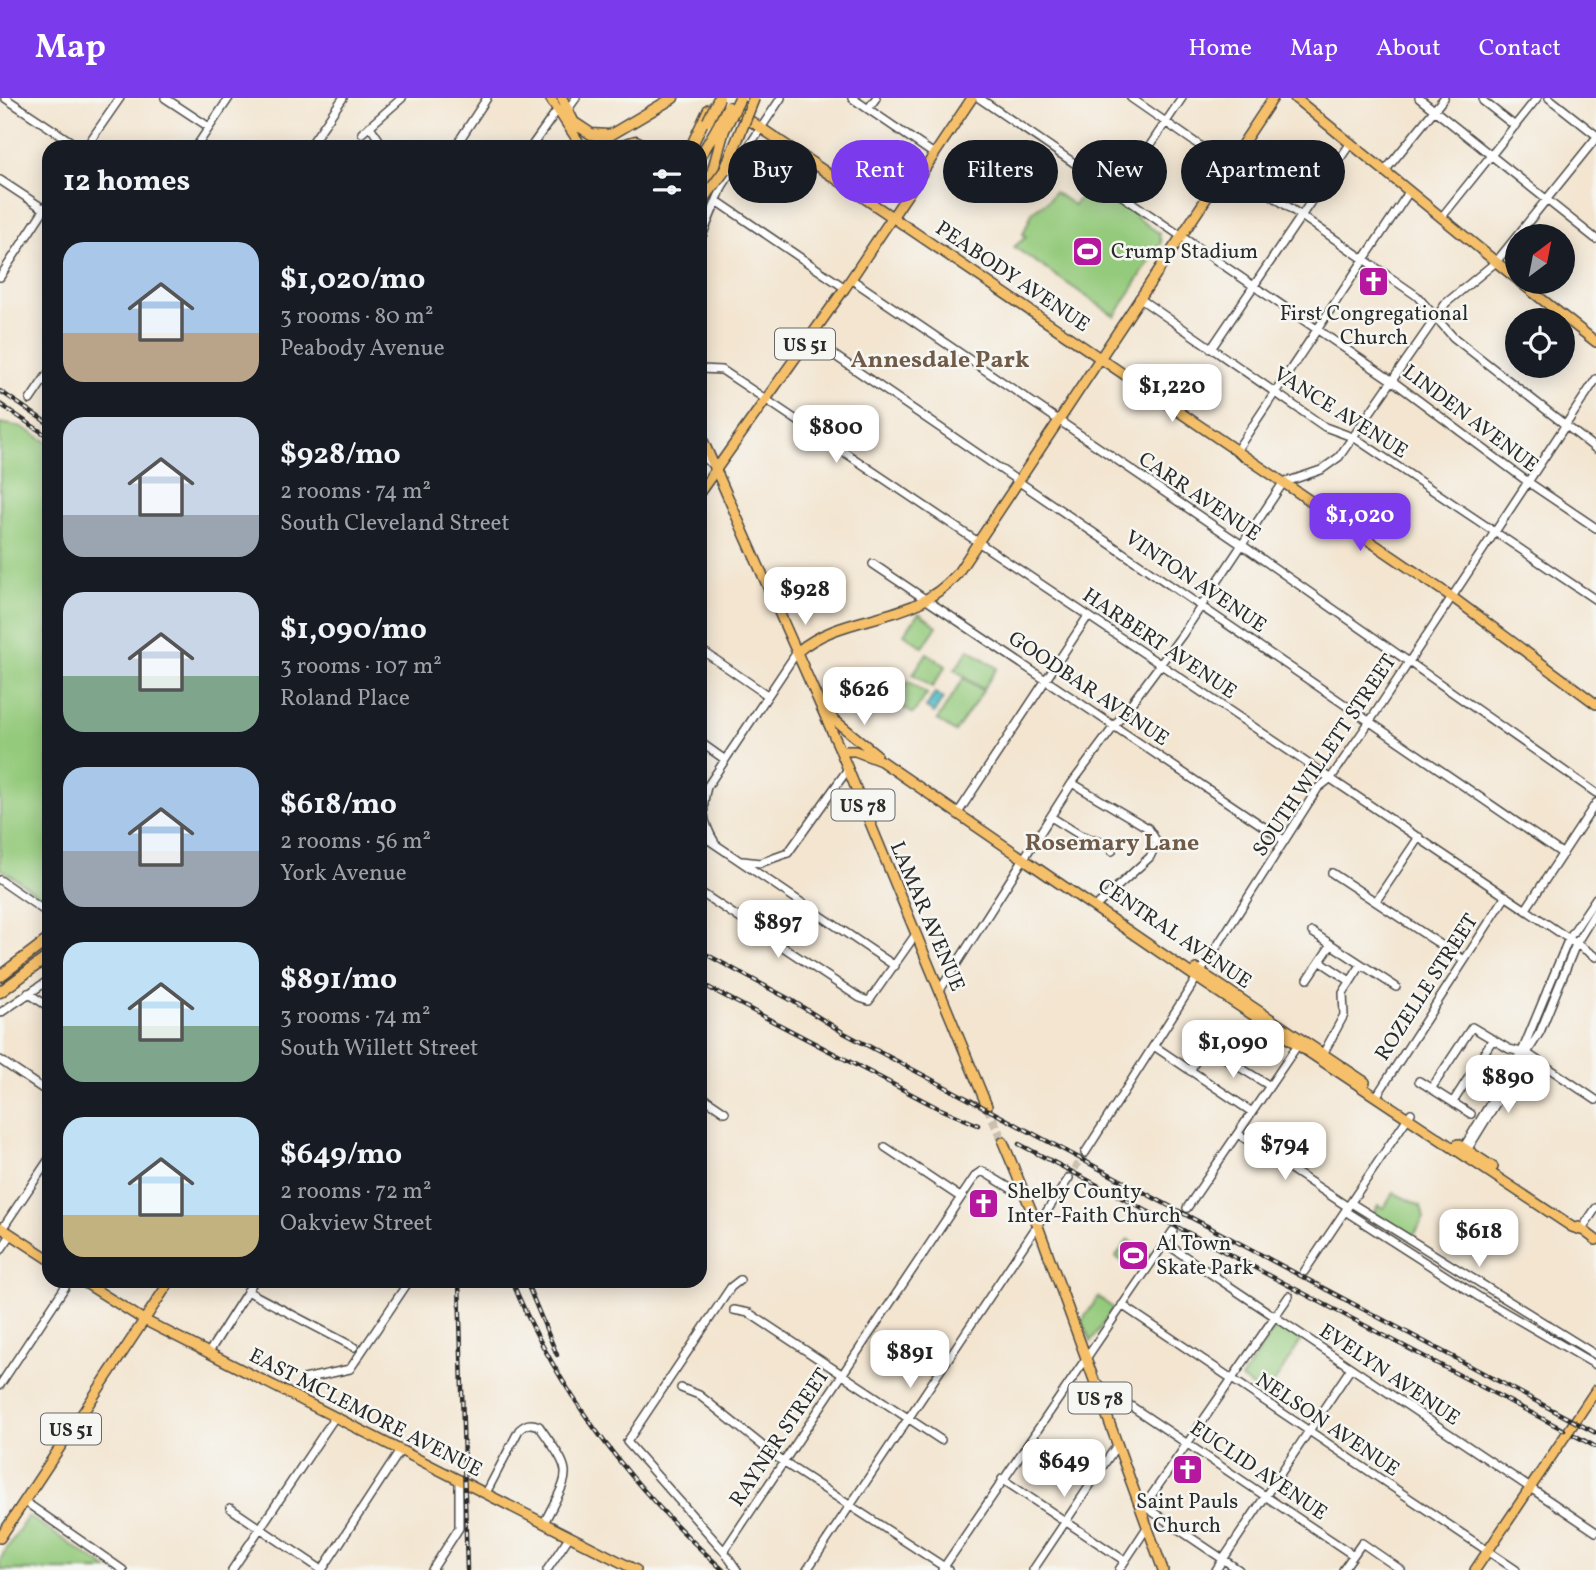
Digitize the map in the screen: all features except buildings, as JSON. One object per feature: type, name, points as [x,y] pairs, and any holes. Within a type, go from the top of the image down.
[{"type":"highway","points":[[603,140],[673,98]]},
{"type":"highway","points":[[707,168],[717,98]]},
{"type":"highway","points":[[707,140],[713,124],[733,98]]},
{"type":"highway","points":[[698,140],[740,98]]},
{"type":"highway","points":[[707,202],[725,170],[754,98]]},
{"type":"highway","points":[[576,124],[591,134],[612,135]]},
{"type":"highway","points":[[0,976],[42,944]]},
{"type":"highway","points":[[0,992],[42,962]]},
{"type":"main road","points":[[550,98],[577,140]]},
{"type":"main road","points":[[562,98],[576,124],[579,140]]},
{"type":"main road","name":"PEABODY AVENUE","points":[[717,98],[1101,356],[1452,597],[1596,704]]},
{"type":"main road","name":"US 51","points":[[707,481],[845,288],[972,98]]},
{"type":"main road","points":[[1245,140],[1273,98]]},
{"type":"main road","points":[[1295,98],[1505,269]]},
{"type":"main road","points":[[797,652],[831,630],[876,621],[927,600],[957,574],[1202,203]]},
{"type":"main road","points":[[1535,294],[1596,342]]},
{"type":"main road","name":"LAMAR AVENUE","points":[[707,448],[841,751],[987,1106]]},
{"type":"main road","name":"CENTRAL AVENUE","points":[[823,710],[881,761],[1025,857],[1034,859],[1097,905],[1409,1116],[1575,1222],[1581,1230],[1596,1240]]},
{"type":"main road","name":"CENTRAL AVENUE","points":[[841,751],[855,751],[881,761]]},
{"type":"main road","name":"US 78","points":[[1003,1142],[1038,1226],[1117,1445],[1143,1507],[1163,1570]]},
{"type":"main road","points":[[4,1230],[42,1254]]},
{"type":"main road","name":"EAST MCLEMORE AVENUE","points":[[93,1288],[144,1320],[636,1570]]},
{"type":"main road","name":"US 51","points":[[0,1538],[165,1288]]},
{"type":"main road","points":[[1475,1570],[1596,1391]]},
{"type":"street","points":[[5,98],[68,140]]},
{"type":"street","points":[[91,140],[120,98]]},
{"type":"street","points":[[165,98],[209,127]]},
{"type":"street","points":[[201,140],[229,98]]},
{"type":"street","points":[[314,140],[343,98]]},
{"type":"street","points":[[362,133],[371,128],[402,98]]},
{"type":"street","points":[[460,140],[487,98]]},
{"type":"street","points":[[569,108],[576,98]]},
{"type":"street","points":[[707,225],[723,185],[781,98]]},
{"type":"street","points":[[852,98],[934,154]]},
{"type":"street","points":[[868,109],[876,98]]},
{"type":"street","name":"LINDEN AVENUE","points":[[979,98],[1072,162]]},
{"type":"street","points":[[1131,98],[1192,140]]},
{"type":"street","points":[[1154,140],[1182,98]]},
{"type":"street","points":[[1419,98],[1596,239]]},
{"type":"street","points":[[1385,171],[1444,98]]},
{"type":"street","points":[[1441,218],[1536,98]]},
{"type":"street","points":[[940,990],[1072,783],[1113,725],[1161,665],[1283,483],[1321,470],[1339,457],[1394,382],[1436,316],[1455,293],[1496,262],[1596,136],[1549,98]]},
{"type":"street","points":[[1483,101],[1515,126]]},
{"type":"street","points":[[536,140],[558,109]]},
{"type":"street","points":[[371,128],[379,140]]},
{"type":"street","points":[[1212,349],[1350,144]]},
{"type":"street","points":[[0,180],[42,203]]},
{"type":"street","points":[[1236,451],[1409,192]]},
{"type":"street","points":[[717,201],[845,288]]},
{"type":"street","name":"LINDEN AVENUE","points":[[1132,203],[1394,382],[1528,482],[1596,528]]},
{"type":"street","points":[[1282,203],[1418,296],[1453,337],[1564,427],[1596,449]]},
{"type":"street","points":[[1,273],[42,213]]},
{"type":"street","name":"CARR AVENUE","points":[[851,279],[1242,545],[1596,793]]},
{"type":"street","name":"VANCE AVENUE","points":[[1139,298],[1325,427],[1355,438],[1596,600]]},
{"type":"street","name":"VINTON AVENUE","points":[[809,338],[1563,854]]},
{"type":"street","name":"HARBERT AVENUE","points":[[707,369],[722,370],[1596,957]]},
{"type":"street","name":"SOUTH WILLETT STREET","points":[[1085,1153],[1318,788],[1331,778],[1370,721],[1596,379]]},
{"type":"street","points":[[30,400],[42,382]]},
{"type":"street","points":[[707,461],[716,467]]},
{"type":"street","name":"GOODBAR AVENUE","points":[[873,564],[1285,841]]},
{"type":"street","points":[[958,813],[1088,616]]},
{"type":"street","points":[[707,787],[797,652]]},
{"type":"street","points":[[707,654],[767,695]]},
{"type":"street","points":[[707,747],[724,758]]},
{"type":"street","points":[[741,861],[760,863],[788,853],[848,769]]},
{"type":"street","points":[[1072,783],[1148,828],[1157,842],[1150,857],[1097,905]]},
{"type":"street","points":[[1526,909],[1596,803]]},
{"type":"street","points":[[1051,817],[1080,835],[1106,844],[1112,851]]},
{"type":"street","points":[[707,829],[716,845]]},
{"type":"street","points":[[1376,901],[1419,837]]},
{"type":"street","points":[[707,839],[895,966]]},
{"type":"street","points":[[1332,873],[1464,960]]},
{"type":"street","points":[[0,880],[42,909]]},
{"type":"street","name":"ROZELLE STREET","points":[[1378,1094],[1506,896]]},
{"type":"street","points":[[707,897],[860,998],[869,1001],[916,934]]},
{"type":"street","points":[[1464,1150],[1525,1052],[1573,941],[1596,898]]},
{"type":"street","points":[[1573,941],[1596,911]]},
{"type":"street","points":[[1312,932],[1396,987]]},
{"type":"street","points":[[1308,979],[1331,945]]},
{"type":"street","points":[[1320,961],[1350,981]]},
{"type":"street","points":[[1322,1057],[1344,1015],[1342,999],[1361,965]]},
{"type":"street","points":[[0,1013],[42,984]]},
{"type":"street","points":[[28,993],[42,1002]]},
{"type":"street","points":[[1431,1089],[1472,1027],[1525,1052],[1596,1100]]},
{"type":"street","points":[[1453,1102],[1493,1039]]},
{"type":"street","points":[[1187,1208],[1300,1042]]},
{"type":"street","points":[[1154,1046],[1192,1068],[1252,1112]]},
{"type":"street","points":[[1192,1068],[1203,1053],[1218,1053],[1270,1086]]},
{"type":"street","points":[[0,1060],[42,1088]]},
{"type":"street","points":[[1419,1081],[1471,1114]]},
{"type":"street","points":[[707,1100],[725,1112]]},
{"type":"street","points":[[1304,1272],[1409,1116]]},
{"type":"street","points":[[1238,1134],[1348,1207],[1425,1263],[1596,1365]]},
{"type":"street","points":[[885,1147],[960,1198]]},
{"type":"street","points":[[0,1251],[4,1230],[42,1170]]},
{"type":"street","name":"RAYNER STREET","points":[[723,1550],[976,1175],[982,1171],[1010,1188],[1024,1191]]},
{"type":"street","points":[[807,1570],[1069,1178]]},
{"type":"street","points":[[1348,1207],[1596,1355]]},
{"type":"street","points":[[1581,1230],[1596,1208]]},
{"type":"street","points":[[681,1388],[699,1395],[783,1462],[945,1569],[1002,1479],[1173,1231]]},
{"type":"street","name":"EVELYN AVENUE","points":[[1165,1243],[1596,1532]]},
{"type":"street","points":[[1425,1263],[1430,1255]]},
{"type":"street","points":[[737,1570],[723,1550],[628,1442],[730,1287],[740,1280]]},
{"type":"street","points":[[0,1385],[64,1288]]},
{"type":"street","points":[[209,1352],[249,1288]]},
{"type":"street","points":[[304,1379],[350,1369],[404,1288]]},
{"type":"street","points":[[1479,1297],[1484,1288]]},
{"type":"street","points":[[247,1291],[354,1347]]},
{"type":"street","points":[[1239,1570],[1143,1507],[1289,1296]]},
{"type":"street","name":"NELSON AVENUE","points":[[1122,1305],[1516,1570]]},
{"type":"street","points":[[734,1310],[749,1313],[941,1440]]},
{"type":"street","points":[[1532,1328],[1536,1320]]},
{"type":"street","points":[[1216,1570],[1351,1368]]},
{"type":"street","name":"EUCLID AVENUE","points":[[1094,1382],[1353,1555]]},
{"type":"street","points":[[232,1570],[335,1418]]},
{"type":"street","points":[[486,1493],[519,1430],[526,1424],[539,1426],[565,1464],[567,1474],[544,1524]]},
{"type":"street","points":[[1033,1570],[1117,1445]]},
{"type":"street","points":[[230,1508],[322,1570],[400,1451]]},
{"type":"street","points":[[432,1570],[459,1528],[459,1479]]},
{"type":"street","points":[[1002,1479],[1125,1561]]},
{"type":"street","points":[[24,1501],[122,1570]]},
{"type":"street","points":[[1119,1570],[1148,1526]]},
{"type":"street","points":[[547,1570],[569,1537]]},
{"type":"street","points":[[1343,1570],[1362,1543],[1401,1570]]},
{"type":"green space","name":"Crump Stadium","points":[[1058,195],[1074,205],[1119,203],[1159,233],[1161,243],[1115,316],[1014,247],[1026,237],[1023,234],[1033,211],[1045,203],[1058,203]]},
{"type":"green space","points":[[0,423],[22,427],[42,439],[42,897],[0,868]]},
{"type":"green space","points":[[919,613],[937,626],[923,647],[904,634]]},
{"type":"green space","points":[[969,649],[997,668],[983,689],[955,670]]},
{"type":"green space","points":[[927,653],[946,666],[932,687],[913,674]]},
{"type":"green space","points":[[964,678],[983,691],[955,732],[937,720]]},
{"type":"green space","points":[[908,681],[927,694],[913,714],[895,702]]},
{"type":"green space","points":[[1394,1193],[1421,1206],[1424,1218],[1412,1238],[1374,1213],[1378,1205],[1383,1208]]},
{"type":"green space","name":"Al Town Skate Park","points":[[1128,1239],[1150,1254],[1138,1272],[1116,1257]]},
{"type":"green space","points":[[1098,1297],[1113,1308],[1091,1342],[1082,1321]]},
{"type":"green space","points":[[1277,1325],[1301,1340],[1266,1396],[1241,1379]]},
{"type":"green space","points":[[28,1516],[109,1570],[0,1570],[0,1559]]},
{"type":"water","points":[[935,693],[943,698],[934,713],[926,708]]},
{"type":"tunnel","points":[[987,1106],[1003,1142]]},
{"type":"tunnel","points":[[1069,1178],[1085,1153]]},
{"type":"railway","points":[[0,391],[42,419]]},
{"type":"railway","points":[[0,404],[42,432]]},
{"type":"railway","points":[[707,955],[791,1000],[844,1033],[1596,1433]]},
{"type":"railway","points":[[707,987],[936,1107],[978,1125]]},
{"type":"railway","points":[[1019,1144],[1564,1430]]},
{"type":"railway","points":[[459,1288],[467,1570]]},
{"type":"railway","points":[[515,1288],[552,1362],[601,1437],[659,1506],[723,1570]]},
{"type":"railway","points":[[529,1288],[557,1355]]},
{"type":"railway","points":[[1574,1435],[1596,1447]]},
{"type":"place","name":"Crump Stadium","points":[[1088,251]]},
{"type":"place","name":"First Congregational Church","points":[[1374,281]]},
{"type":"place","name":"Shelby County Inter-Faith Church","points":[[984,1203]]},
{"type":"place","name":"Al Town Skate Park","points":[[1133,1255]]},
{"type":"place","name":"Saint Pauls Church","points":[[1187,1469]]},
{"type":"district","name":"Annesdale Park","points":[[940,359]]},
{"type":"district","name":"Rosemary Lane","points":[[1112,842]]}]
